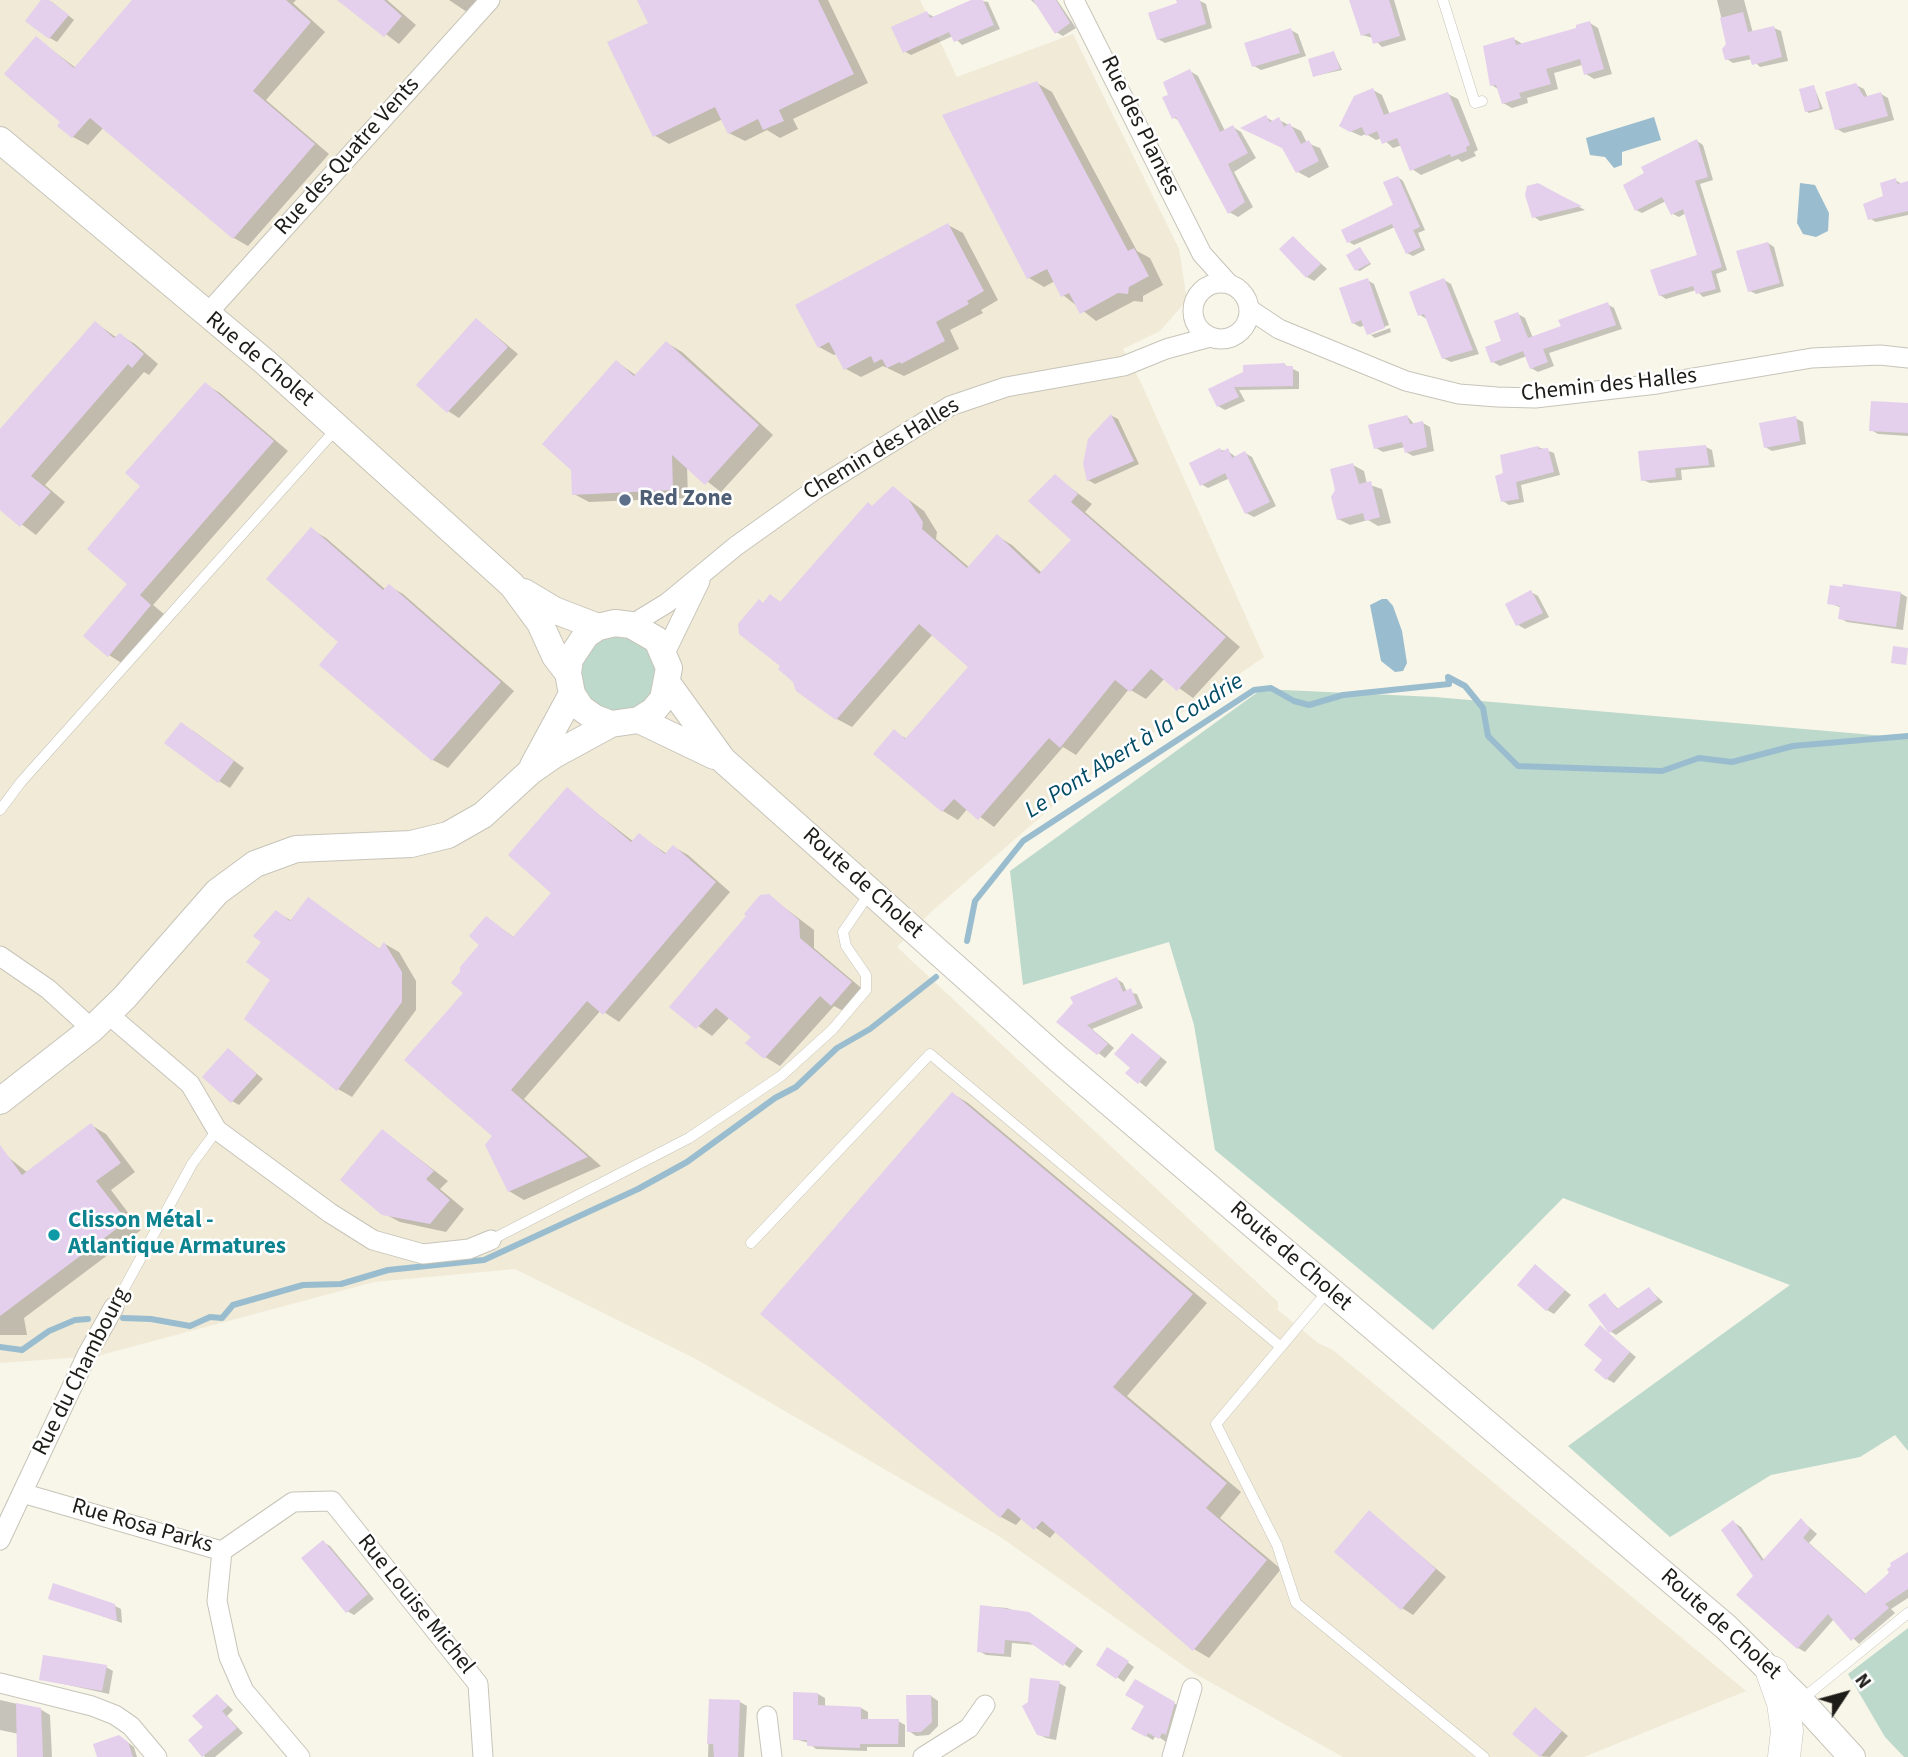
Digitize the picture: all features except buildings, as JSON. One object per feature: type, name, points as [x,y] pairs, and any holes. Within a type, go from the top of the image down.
[{"type":"highway","points":[[1772,1672],[1786,1722],[1784,1757]]},
{"type":"main road","name":"Rue de Cholet","points":[[0,140],[265,362],[512,585],[554,610],[598,627]]},
{"type":"main road","name":"Rue de Cholet","points":[[512,585],[540,623],[570,684]]},
{"type":"main road","points":[[0,1101],[100,1021],[217,892],[255,864],[296,849],[411,844],[448,835],[483,815],[531,771],[611,724],[639,720],[663,699],[668,684],[669,668],[665,653],[645,631],[631,625],[615,623],[598,627],[577,646],[570,684],[531,771]]},
{"type":"main road","points":[[570,684],[588,713],[611,724]]},
{"type":"main road","name":"Route de Cholet","points":[[668,684],[723,760],[1058,1058],[1655,1566],[1772,1672],[1852,1757]]},
{"type":"main road","name":"Route de Cholet","points":[[639,720],[723,760]]},
{"type":"street","name":"Rue des Quatre Vents","points":[[206,314],[490,0]]},
{"type":"street","name":"Rue des Plantes","points":[[1077,1],[1202,254],[1229,284]]},
{"type":"street","name":"Rue des Plantes","points":[[1202,254],[1204,288]]},
{"type":"street","points":[[1166,349],[1193,314],[1197,295],[1204,288],[1229,284],[1246,299],[1249,309],[1240,331],[1231,337],[1210,337],[1201,332],[1193,314]]},
{"type":"street","name":"Chemin des Halles","points":[[1249,309],[1279,329],[1406,381],[1446,391],[1497,397],[1535,397],[1657,384],[1812,358],[1868,355],[1908,358]]},
{"type":"street","name":"Chemin des Halles","points":[[1240,331],[1279,329]]},
{"type":"street","name":"Chemin des Halles","points":[[631,625],[702,577],[736,547],[816,489],[950,406],[1006,387],[1124,366],[1166,349],[1210,337]]},
{"type":"street","name":"Chemin des Halles","points":[[665,653],[702,577]]},
{"type":"street","points":[[0,956],[190,1084],[217,1130],[330,1213],[373,1240],[424,1254],[457,1251],[491,1240]]},
{"type":"street","name":"Rue du Chambourg","points":[[0,1540],[87,1355],[114,1307]]},
{"type":"street","name":"Rue Rosa Parks","points":[[22,1493],[222,1550],[293,1502],[332,1502]]},
{"type":"street","name":"Rue Louise Michel","points":[[332,1502],[478,1684],[483,1757]]},
{"type":"street","points":[[222,1550],[217,1601],[229,1657],[244,1691],[300,1757]]},
{"type":"street","points":[[0,1683],[93,1706],[115,1715],[131,1726],[157,1757]]},
{"type":"street","points":[[1172,1757],[1192,1688]]},
{"type":"street","points":[[923,1757],[969,1728],[985,1705]]},
{"type":"street","points":[[767,1716],[772,1757]]},
{"type":"lane","points":[[1443,0],[1475,103],[1482,101]]},
{"type":"lane","points":[[0,810],[21,782],[337,428]]},
{"type":"lane","points":[[491,1240],[689,1138],[781,1076],[822,1040],[866,990],[866,975],[846,946],[843,932],[871,892]]},
{"type":"lane","points":[[751,1243],[930,1054],[1282,1347]]},
{"type":"lane","name":"Rue du Chambourg","points":[[114,1307],[192,1164],[217,1130]]},
{"type":"lane","points":[[1328,1290],[1216,1424],[1277,1545],[1296,1603],[1484,1757]]},
{"type":"lane","points":[[1800,1700],[1908,1613]]},
{"type":"shaded area","points":[[0,0],[920,0],[957,77],[1073,34],[1179,249],[1187,300],[1160,331],[1123,349],[1142,385],[1264,657],[1082,781],[931,912],[897,947],[1278,1302],[1278,1310],[1318,1343],[1333,1350],[1746,1691],[1584,1757],[1343,1757],[1194,1673],[999,1536],[694,1358],[515,1269],[374,1282],[97,1356],[0,1363]]},
{"type":"green space","points":[[628,633],[657,658],[651,699],[628,713],[600,709],[581,690],[579,664],[591,642]]},
{"type":"green space","points":[[1262,689],[1435,697],[1908,738],[1908,1451],[1895,1435],[1860,1457],[1771,1475],[1670,1537],[1568,1446],[1790,1285],[1563,1198],[1433,1330],[1215,1150],[1194,1025],[1169,942],[1023,985],[1010,871]]},
{"type":"green space","points":[[1908,1628],[1908,1757],[1904,1757],[1885,1737],[1848,1674]]},
{"type":"water","points":[[1654,117],[1661,140],[1622,152],[1622,165],[1614,168],[1605,157],[1590,155],[1586,138]]},
{"type":"water","points":[[1800,183],[1815,185],[1829,213],[1828,231],[1816,237],[1803,234],[1797,223]]},
{"type":"water","points":[[1387,599],[1393,606],[1402,631],[1407,663],[1403,671],[1395,672],[1381,661],[1370,605]]},
{"type":"waterway","name":"Le Pont Abert à la Coudrie","points":[[967,941],[975,901],[1023,841],[1254,690],[1271,688],[1294,701],[1309,705],[1343,695],[1449,684],[1448,677],[1465,686],[1483,708],[1488,736],[1518,766],[1662,771],[1699,758],[1732,762],[1793,746],[1908,736]]},
{"type":"waterway","name":"Le Pont Abert à la Coudrie","points":[[123,1318],[151,1319],[190,1326],[210,1317],[222,1318],[233,1305],[303,1285],[341,1284],[388,1270],[484,1260],[638,1189],[687,1162],[775,1098],[796,1087],[837,1048],[870,1029],[936,977]]},
{"type":"waterway","name":"Le Pont Abert à la Coudrie","points":[[0,1347],[22,1350],[49,1331],[75,1320],[88,1319]]},
{"type":"place","name":"Red Zone","points":[[625,500]]},
{"type":"place","name":"Clisson Métal - Atlantique Armatures","points":[[54,1235]]}]
